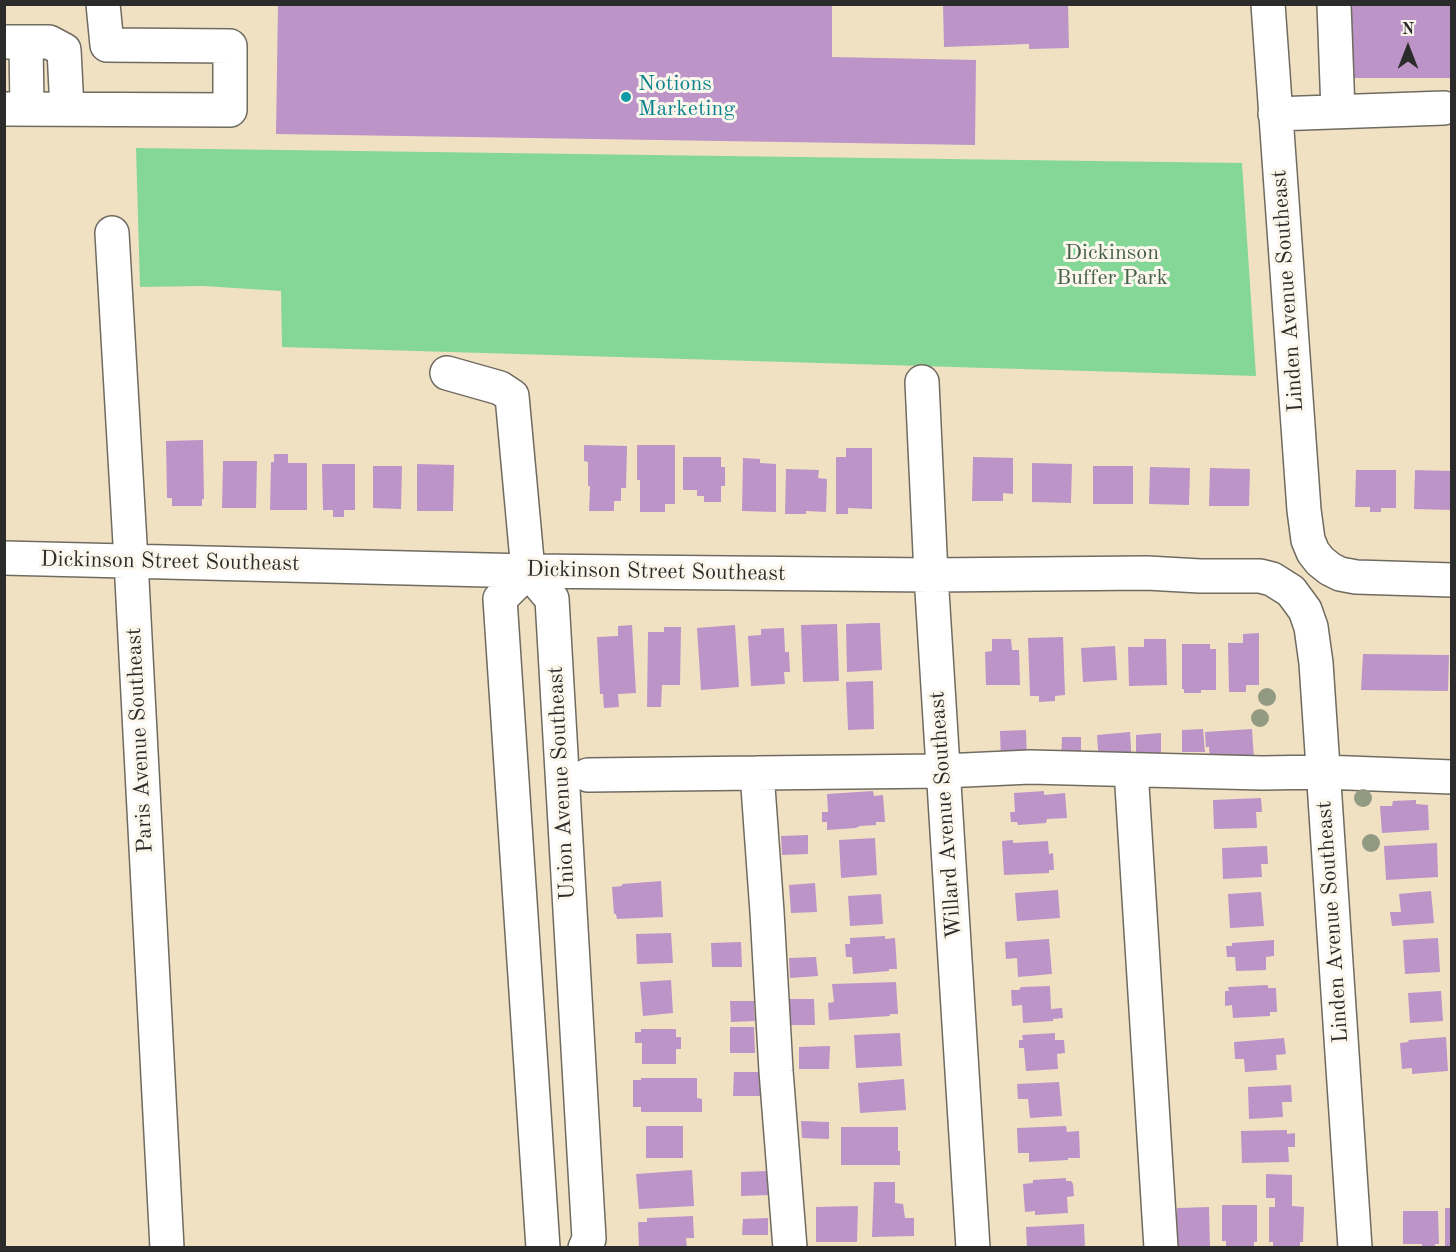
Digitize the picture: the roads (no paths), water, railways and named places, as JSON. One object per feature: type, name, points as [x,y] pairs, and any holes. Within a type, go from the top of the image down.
[{"type":"street","points":[[67,109],[64,50],[50,42],[15,42],[16,109],[230,110],[230,46],[107,45],[103,4]]},
{"type":"street","name":"Linden Avenue Southeast","points":[[1268,4],[1308,540],[1313,552],[1330,569],[1340,574],[1356,577],[1452,580]]},
{"type":"street","points":[[1334,4],[1338,111]]},
{"type":"street","points":[[1275,114],[1444,108]]},
{"type":"street","name":"Paris Avenue Southeast","points":[[112,233],[167,1248]]},
{"type":"street","points":[[447,373],[500,388],[512,396],[528,571],[500,599],[543,1248]]},
{"type":"street","name":"Willard Avenue Southeast","points":[[922,382],[931,575],[973,1248]]},
{"type":"street","name":"Dickinson Street Southeast","points":[[4,558],[528,571],[931,575],[1147,573],[1260,576],[1282,584],[1299,600]]},
{"type":"street","name":"Union Avenue Southeast","points":[[528,571],[552,599],[589,1239],[585,1248]]},
{"type":"street","name":"Linden Avenue Southeast","points":[[1299,600],[1311,627],[1316,663],[1354,1248]]},
{"type":"street","points":[[588,775],[943,771],[1030,767],[1262,773],[1323,772],[1452,777]]},
{"type":"street","points":[[1131,770],[1161,1248]]},
{"type":"street","points":[[757,773],[790,1248]]},
{"type":"place","name":"Notions Marketing","points":[[626,97]]},
{"type":"park label","name":"Dickinson Buffer Park","points":[[1112,266]]}]
